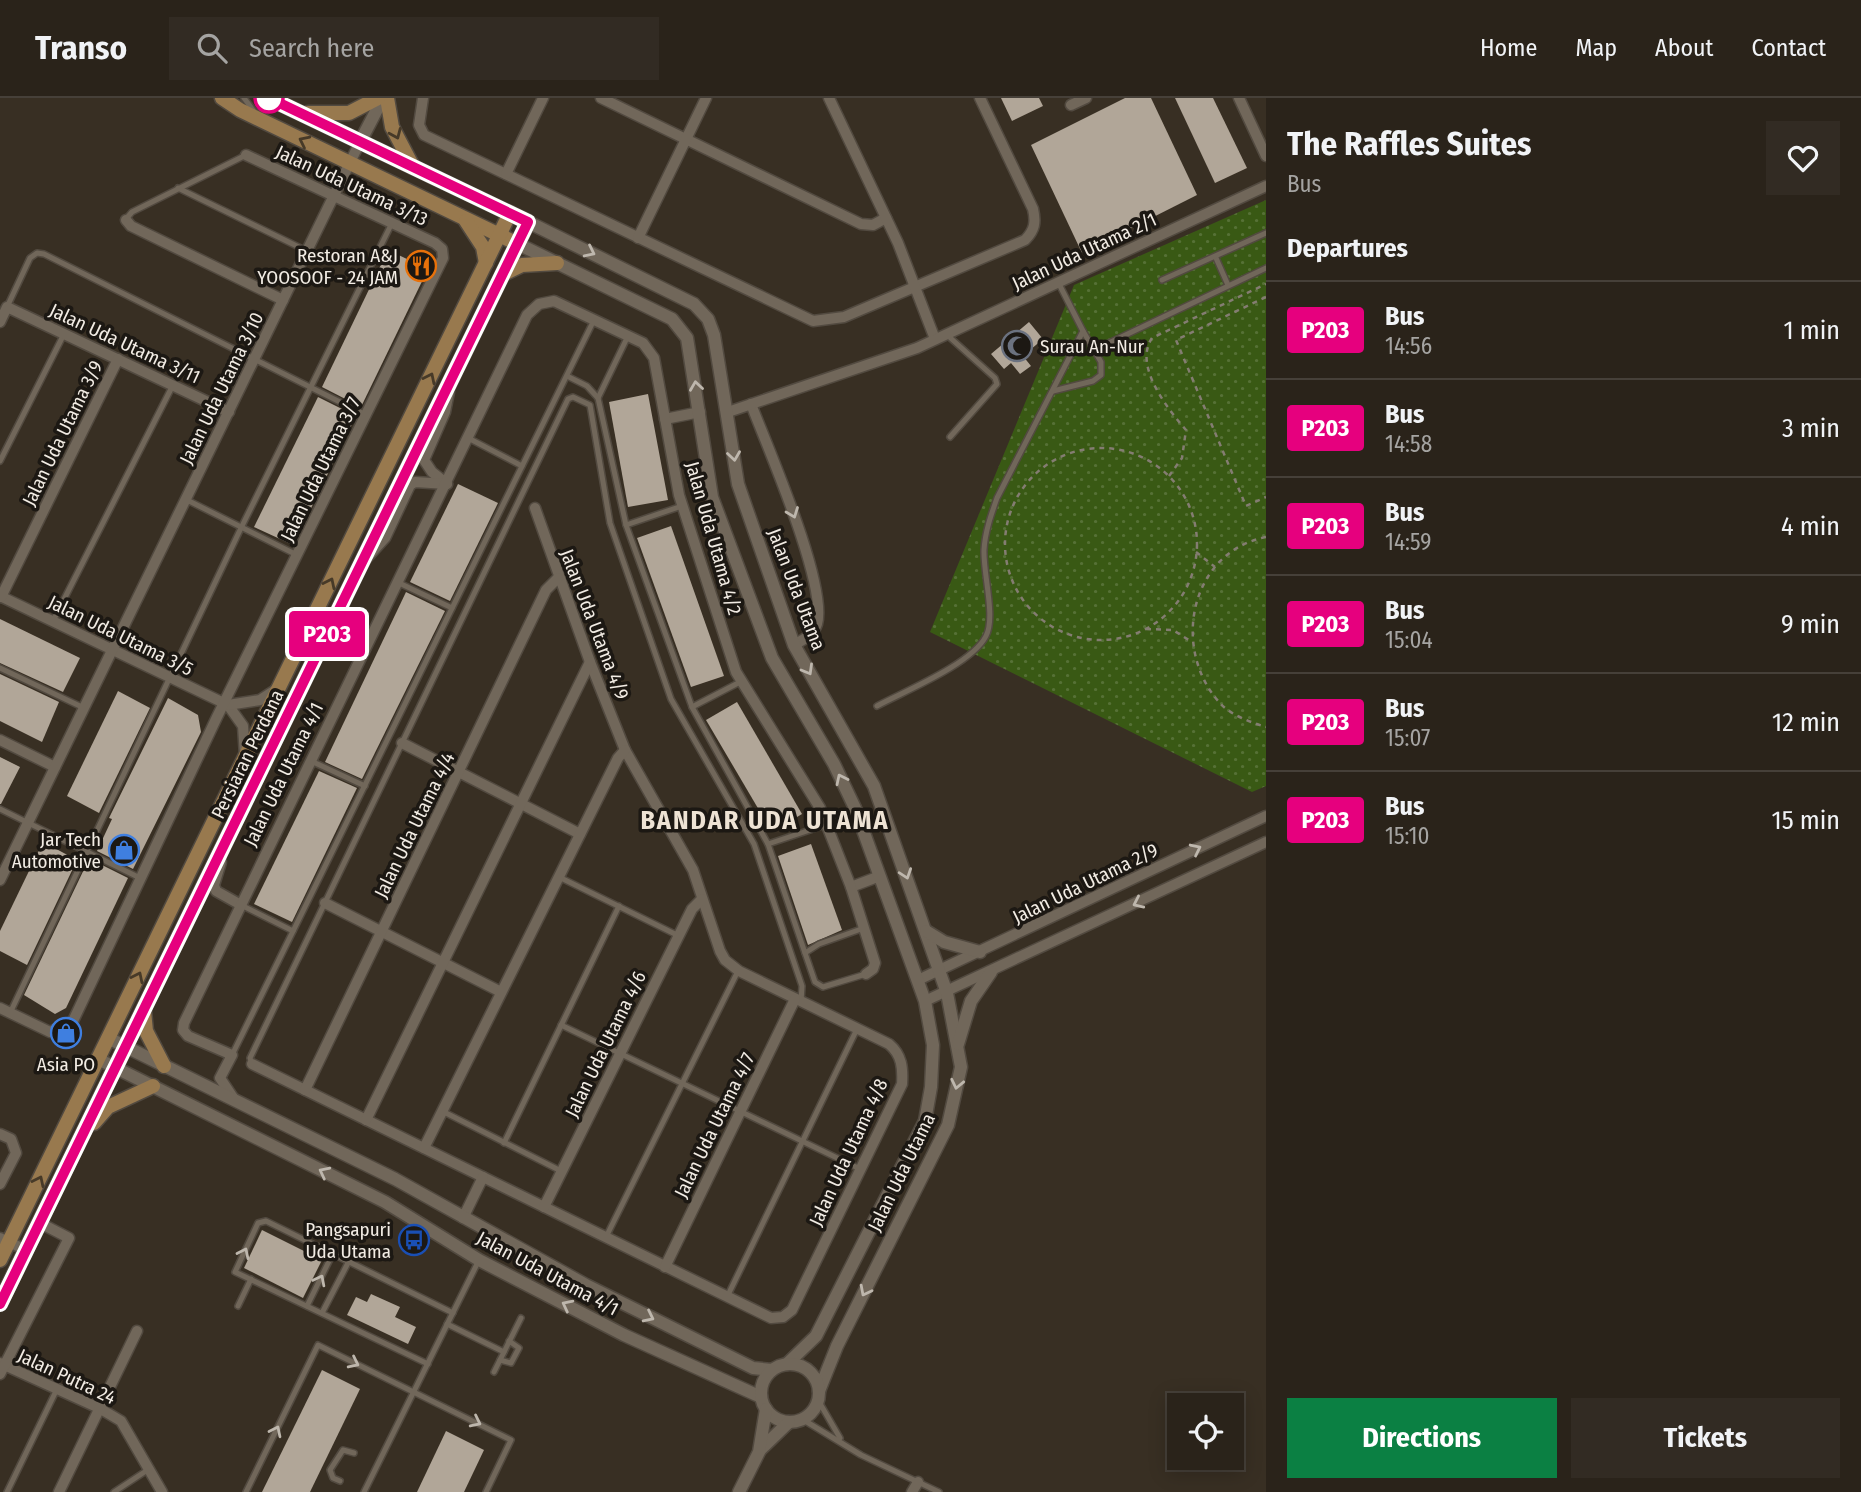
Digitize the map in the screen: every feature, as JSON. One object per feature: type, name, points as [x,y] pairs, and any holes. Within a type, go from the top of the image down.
[{"type":"main road","name":"Jalan Uda Utama","points":[[222,98],[258,119],[517,244]]},
{"type":"main road","name":"Jalan Uda Utama","points":[[270,98],[528,222]]},
{"type":"main road","points":[[299,112],[349,113],[383,98],[392,127],[413,167]]},
{"type":"main road","name":"Persiaran Perdana","points":[[0,1260],[4,1240],[98,1059],[510,213]]},
{"type":"main road","points":[[463,218],[476,232],[486,263]]},
{"type":"main road","name":"Persiaran Perdana","points":[[0,1303],[528,222]]},
{"type":"main road","points":[[503,274],[522,265],[557,263]]},
{"type":"main road","points":[[144,1010],[146,1031],[164,1066]]},
{"type":"main road","points":[[83,1134],[108,1107],[153,1086]]},
{"type":"street","points":[[360,142],[383,98]]},
{"type":"street","points":[[423,98],[419,125],[424,135],[813,321],[844,317],[1025,240],[1032,233],[1036,221],[1033,209],[980,98]]},
{"type":"street","points":[[506,174],[543,98]]},
{"type":"street","points":[[601,98],[861,224],[873,225],[886,218]]},
{"type":"street","points":[[638,238],[706,98]]},
{"type":"street","points":[[829,98],[886,218],[935,340]]},
{"type":"street","points":[[1071,105],[1086,98]]},
{"type":"street","points":[[1239,98],[1266,156]]},
{"type":"street","name":"Jalan Uda Utama 3/10","points":[[1,876],[360,142]]},
{"type":"street","name":"Jalan Uda Utama 3/13","points":[[246,155],[393,223],[442,249]]},
{"type":"street","name":"Jalan Uda Utama 2/1","points":[[728,412],[917,348],[1266,186]]},
{"type":"street","points":[[126,220],[131,226],[283,300]]},
{"type":"street","name":"Jalan Uda Utama","points":[[528,222],[694,304],[708,319],[714,335],[738,484],[794,645],[874,786],[947,993],[961,1067],[948,1125],[836,1346],[818,1396]]},
{"type":"street","name":"Jalan Uda Utama","points":[[517,244],[671,319],[687,338],[692,356],[712,497],[772,659],[834,764],[855,808],[925,1002],[933,1045],[931,1087],[925,1121],[816,1336],[787,1364]]},
{"type":"street","name":"Jalan Uda Utama 3/7","points":[[5,1011],[50,1032],[74,1021],[297,555],[443,258],[442,249]]},
{"type":"street","name":"Jalan Uda Utama 4/2","points":[[470,439],[527,315],[539,304],[554,301],[643,343],[654,358],[682,506],[736,672],[820,808],[851,887],[875,962],[866,974]]},
{"type":"street","points":[[0,321],[7,307]]},
{"type":"street","name":"Jalan Uda Utama 3/11","points":[[7,307],[229,412]]},
{"type":"street","name":"Jalan Uda Utama 3/9","points":[[0,596],[118,359]]},
{"type":"street","points":[[447,484],[432,472],[424,460],[445,411],[452,379]]},
{"type":"street","points":[[751,404],[803,537],[818,603],[817,625],[808,638],[794,645]]},
{"type":"street","points":[[665,419],[700,412]]},
{"type":"street","name":"Jalan Uda Utama 4/1","points":[[232,1055],[188,1036],[183,1027],[397,582],[470,439]]},
{"type":"street","points":[[362,562],[385,538],[410,485],[415,482],[447,484]]},
{"type":"street","name":"Jalan Uda Utama 4/9","points":[[534,509],[625,750],[693,870],[720,951],[725,960],[738,971]]},
{"type":"street","name":"Jalan Uda Utama 4/4","points":[[305,1090],[546,590],[558,578]]},
{"type":"street","name":"Jalan Uda Utama 3/5","points":[[0,596],[226,704]]},
{"type":"street","points":[[366,1120],[590,662]]},
{"type":"street","points":[[226,704],[260,700],[279,688]]},
{"type":"street","points":[[226,704],[243,726],[245,759]]},
{"type":"street","points":[[0,740],[55,767]]},
{"type":"street","points":[[402,743],[580,834]]},
{"type":"street","points":[[424,1148],[618,758],[625,750]]},
{"type":"street","name":"Jalan Uda Utama 2/9","points":[[918,980],[1266,816]]},
{"type":"street","points":[[227,839],[214,885],[216,891],[241,905]]},
{"type":"street","name":"Jalan Uda Utama 2/9","points":[[925,1002],[1266,842]]},
{"type":"street","points":[[851,887],[880,876]]},
{"type":"street","name":"Jalan Uda Utama 4/6","points":[[544,1207],[692,909],[702,900]]},
{"type":"street","points":[[325,903],[501,992]]},
{"type":"street","points":[[926,931],[944,942],[980,952]]},
{"type":"street","name":"Jalan Uda Utama 4/8","points":[[727,1297],[771,1318],[783,1317],[792,1310],[902,1084],[902,1071],[896,1050],[738,971]]},
{"type":"street","points":[[957,1047],[971,1001],[991,972]]},
{"type":"street","name":"Jalan Uda Utama 4/7","points":[[665,1267],[798,1001]]},
{"type":"street","name":"Jalan Uda Utama 4/1","points":[[108,1038],[395,1179],[586,1285],[753,1368],[772,1370]]},
{"type":"street","points":[[232,1055],[220,1078],[235,1101]]},
{"type":"street","name":"Jalan Uda Utama 4/1","points":[[98,1059],[386,1202],[479,1260],[764,1403]]},
{"type":"street","points":[[252,1064],[727,1297]]},
{"type":"street","points":[[0,1134],[11,1139],[16,1153],[0,1184]]},
{"type":"street","points":[[463,1218],[483,1177]]},
{"type":"street","points":[[2,1368],[69,1238],[40,1223]]},
{"type":"street","points":[[4,1240],[26,1250]]},
{"type":"street","points":[[59,1492],[137,1331]]},
{"type":"street","points":[[739,1492],[759,1452],[764,1403],[762,1387],[772,1370],[787,1364],[805,1368],[817,1382],[818,1396],[796,1420],[759,1452]]},
{"type":"street","name":"Jalan Putra 24","points":[[2,1368],[57,1389],[121,1421],[162,1492]]},
{"type":"street","points":[[764,1403],[773,1416],[796,1420]]},
{"type":"lane","points":[[244,98],[258,119]]},
{"type":"lane","points":[[126,220],[132,212],[246,155]]},
{"type":"lane","points":[[178,188],[307,251]]},
{"type":"lane","points":[[5,1011],[87,852],[241,527],[393,223]]},
{"type":"lane","points":[[1161,280],[1216,258],[1266,233]]},
{"type":"lane","points":[[7,307],[30,258],[37,253],[44,254],[366,415]]},
{"type":"lane","points":[[1216,258],[1228,285]]},
{"type":"lane","points":[[1094,350],[1266,268]]},
{"type":"lane","points":[[1053,391],[1093,381],[1101,375],[1101,362],[1058,282]]},
{"type":"lane","points":[[232,1055],[594,320]]},
{"type":"lane","points":[[877,706],[965,658],[986,636],[990,619],[985,570],[988,527],[997,498],[1083,331]]},
{"type":"lane","points":[[0,461],[64,334]]},
{"type":"lane","points":[[946,334],[995,378],[997,384],[950,437]]},
{"type":"lane","points":[[598,398],[628,336]]},
{"type":"lane","points":[[567,376],[587,386],[598,398],[626,525],[692,707],[768,844],[815,982],[823,987],[866,974]]},
{"type":"lane","points":[[53,621],[173,385]]},
{"type":"lane","points":[[252,1064],[250,1058],[568,399],[573,397],[590,405],[610,523],[671,699],[754,844],[802,986],[798,1001]]},
{"type":"lane","points":[[470,439],[522,466]]},
{"type":"lane","points":[[186,499],[297,555]]},
{"type":"lane","points":[[626,525],[682,506]]},
{"type":"lane","points":[[397,582],[452,608]]},
{"type":"lane","points":[[0,668],[84,708]]},
{"type":"lane","points":[[692,707],[742,681]]},
{"type":"lane","points":[[311,761],[365,786]]},
{"type":"lane","points":[[0,809],[141,878]]},
{"type":"lane","points":[[768,844],[826,824]]},
{"type":"lane","points":[[559,877],[679,936]]},
{"type":"lane","points":[[241,905],[293,931]]},
{"type":"lane","points":[[504,1143],[618,906]]},
{"type":"lane","points":[[805,953],[819,944],[864,928]]},
{"type":"lane","points":[[606,1237],[738,971]]},
{"type":"lane","points":[[561,1025],[860,1169]]},
{"type":"lane","points":[[727,1297],[857,1029]]},
{"type":"lane","points":[[442,1111],[562,1172]]},
{"type":"lane","points":[[428,1364],[235,1272],[258,1223],[266,1221],[453,1313]]},
{"type":"lane","points":[[307,1306],[333,1253]]},
{"type":"lane","points":[[364,1492],[479,1260]]},
{"type":"lane","points":[[322,1313],[349,1261]]},
{"type":"lane","points":[[238,1306],[251,1279]]},
{"type":"lane","points":[[494,1372],[521,1318]]},
{"type":"lane","points":[[447,1324],[504,1352]]},
{"type":"lane","points":[[500,1360],[511,1363],[519,1348],[509,1341]]},
{"type":"lane","points":[[246,1492],[318,1345],[512,1440],[486,1492]]},
{"type":"lane","points":[[7,1492],[57,1389]]},
{"type":"lane","points":[[818,1396],[842,1441]]},
{"type":"lane","points":[[796,1420],[842,1441],[915,1487],[939,1492]]},
{"type":"lane","points":[[340,1481],[333,1478],[330,1470],[342,1450],[354,1453]]},
{"type":"lane","points":[[114,1492],[149,1469]]},
{"type":"path","points":[[1169,476],[1182,458],[1186,430],[1157,390],[1148,366],[1146,346],[1152,338],[1266,284]]},
{"type":"path","points":[[1266,297],[1176,340],[1246,506],[1266,497]]},
{"type":"path","points":[[1089,448],[1129,452],[1146,458],[1169,476],[1187,496],[1195,519],[1196,552],[1195,564],[1186,588],[1159,620],[1136,635],[1097,640],[1068,634],[1055,628],[1019,594],[1008,567],[1005,538],[1014,506],[1032,477],[1067,454],[1089,448]]},
{"type":"path","points":[[1266,537],[1231,553],[1202,587],[1193,612],[1192,643],[1203,679],[1220,704],[1236,715],[1266,727]]},
{"type":"path","points":[[1196,552],[1216,568]]},
{"type":"path","points":[[1146,629],[1173,630],[1192,643]]},
{"type":"green space","points":[[1266,200],[1266,786],[1252,792],[930,632],[1074,285]]},
{"type":"building","points":[[1001,98],[1039,98],[1043,106],[1012,121]]},
{"type":"building","points":[[1125,98],[1151,98],[1197,195],[1082,253],[1031,145]]},
{"type":"building","points":[[1175,98],[1213,98],[1247,168],[1215,183]]},
{"type":"building","points":[[388,250],[428,269],[361,407],[322,387]]},
{"type":"building","name":"Surau An-Nur","points":[[1029,322],[1043,339],[1023,356],[1031,366],[1020,374],[1011,363],[1004,369],[991,354]]},
{"type":"building","points":[[648,394],[668,500],[628,507],[609,402]]},
{"type":"building","points":[[318,397],[356,416],[293,545],[254,527]]},
{"type":"building","points":[[458,484],[498,503],[450,601],[410,582]]},
{"type":"building","points":[[671,526],[724,676],[691,687],[637,538]]},
{"type":"building","points":[[406,592],[445,611],[362,779],[325,762]]},
{"type":"building","points":[[0,619],[80,658],[63,692],[0,663]]},
{"type":"building","points":[[0,674],[59,702],[42,742],[0,721]]},
{"type":"building","points":[[118,691],[150,708],[99,813],[67,796]]},
{"type":"building","points":[[168,698],[198,715],[201,732],[133,869],[97,851],[112,819],[109,818]]},
{"type":"building","points":[[737,702],[802,814],[772,832],[706,720]]},
{"type":"building","points":[[0,757],[20,767],[1,804],[0,804]]},
{"type":"building","points":[[319,771],[357,788],[292,922],[254,904]]},
{"type":"building","points":[[43,842],[77,860],[27,965],[0,951],[0,931]]},
{"type":"building","points":[[811,844],[842,930],[808,945],[778,856]]},
{"type":"building","points":[[92,860],[128,878],[66,1008],[55,1014],[24,995],[88,861]]},
{"type":"building","points":[[262,1230],[322,1260],[303,1298],[244,1268]]},
{"type":"building","points":[[371,1294],[400,1307],[395,1317],[416,1327],[408,1344],[347,1315],[356,1297],[367,1302]]},
{"type":"building","points":[[322,1370],[360,1389],[310,1492],[262,1492]]},
{"type":"building","points":[[446,1431],[484,1450],[464,1492],[417,1492]]},
{"type":"bus line","name":"P203","points":[[0,1304],[528,222],[269,98]]},
{"type":"place","name":"Restoran A&J YOOSOOF - 24 JAM","points":[[421,266]]},
{"type":"place","name":"Surau An-Nur","points":[[1017,346]]},
{"type":"place","name":"Jar Tech Automotive","points":[[124,850]]},
{"type":"place","name":"Asia PO","points":[[66,1033]]},
{"type":"place","name":"Pangsapuri Uda Utama","points":[[414,1240]]},
{"type":"district","name":"BANDAR UDA UTAMA","points":[[765,820]]}]
